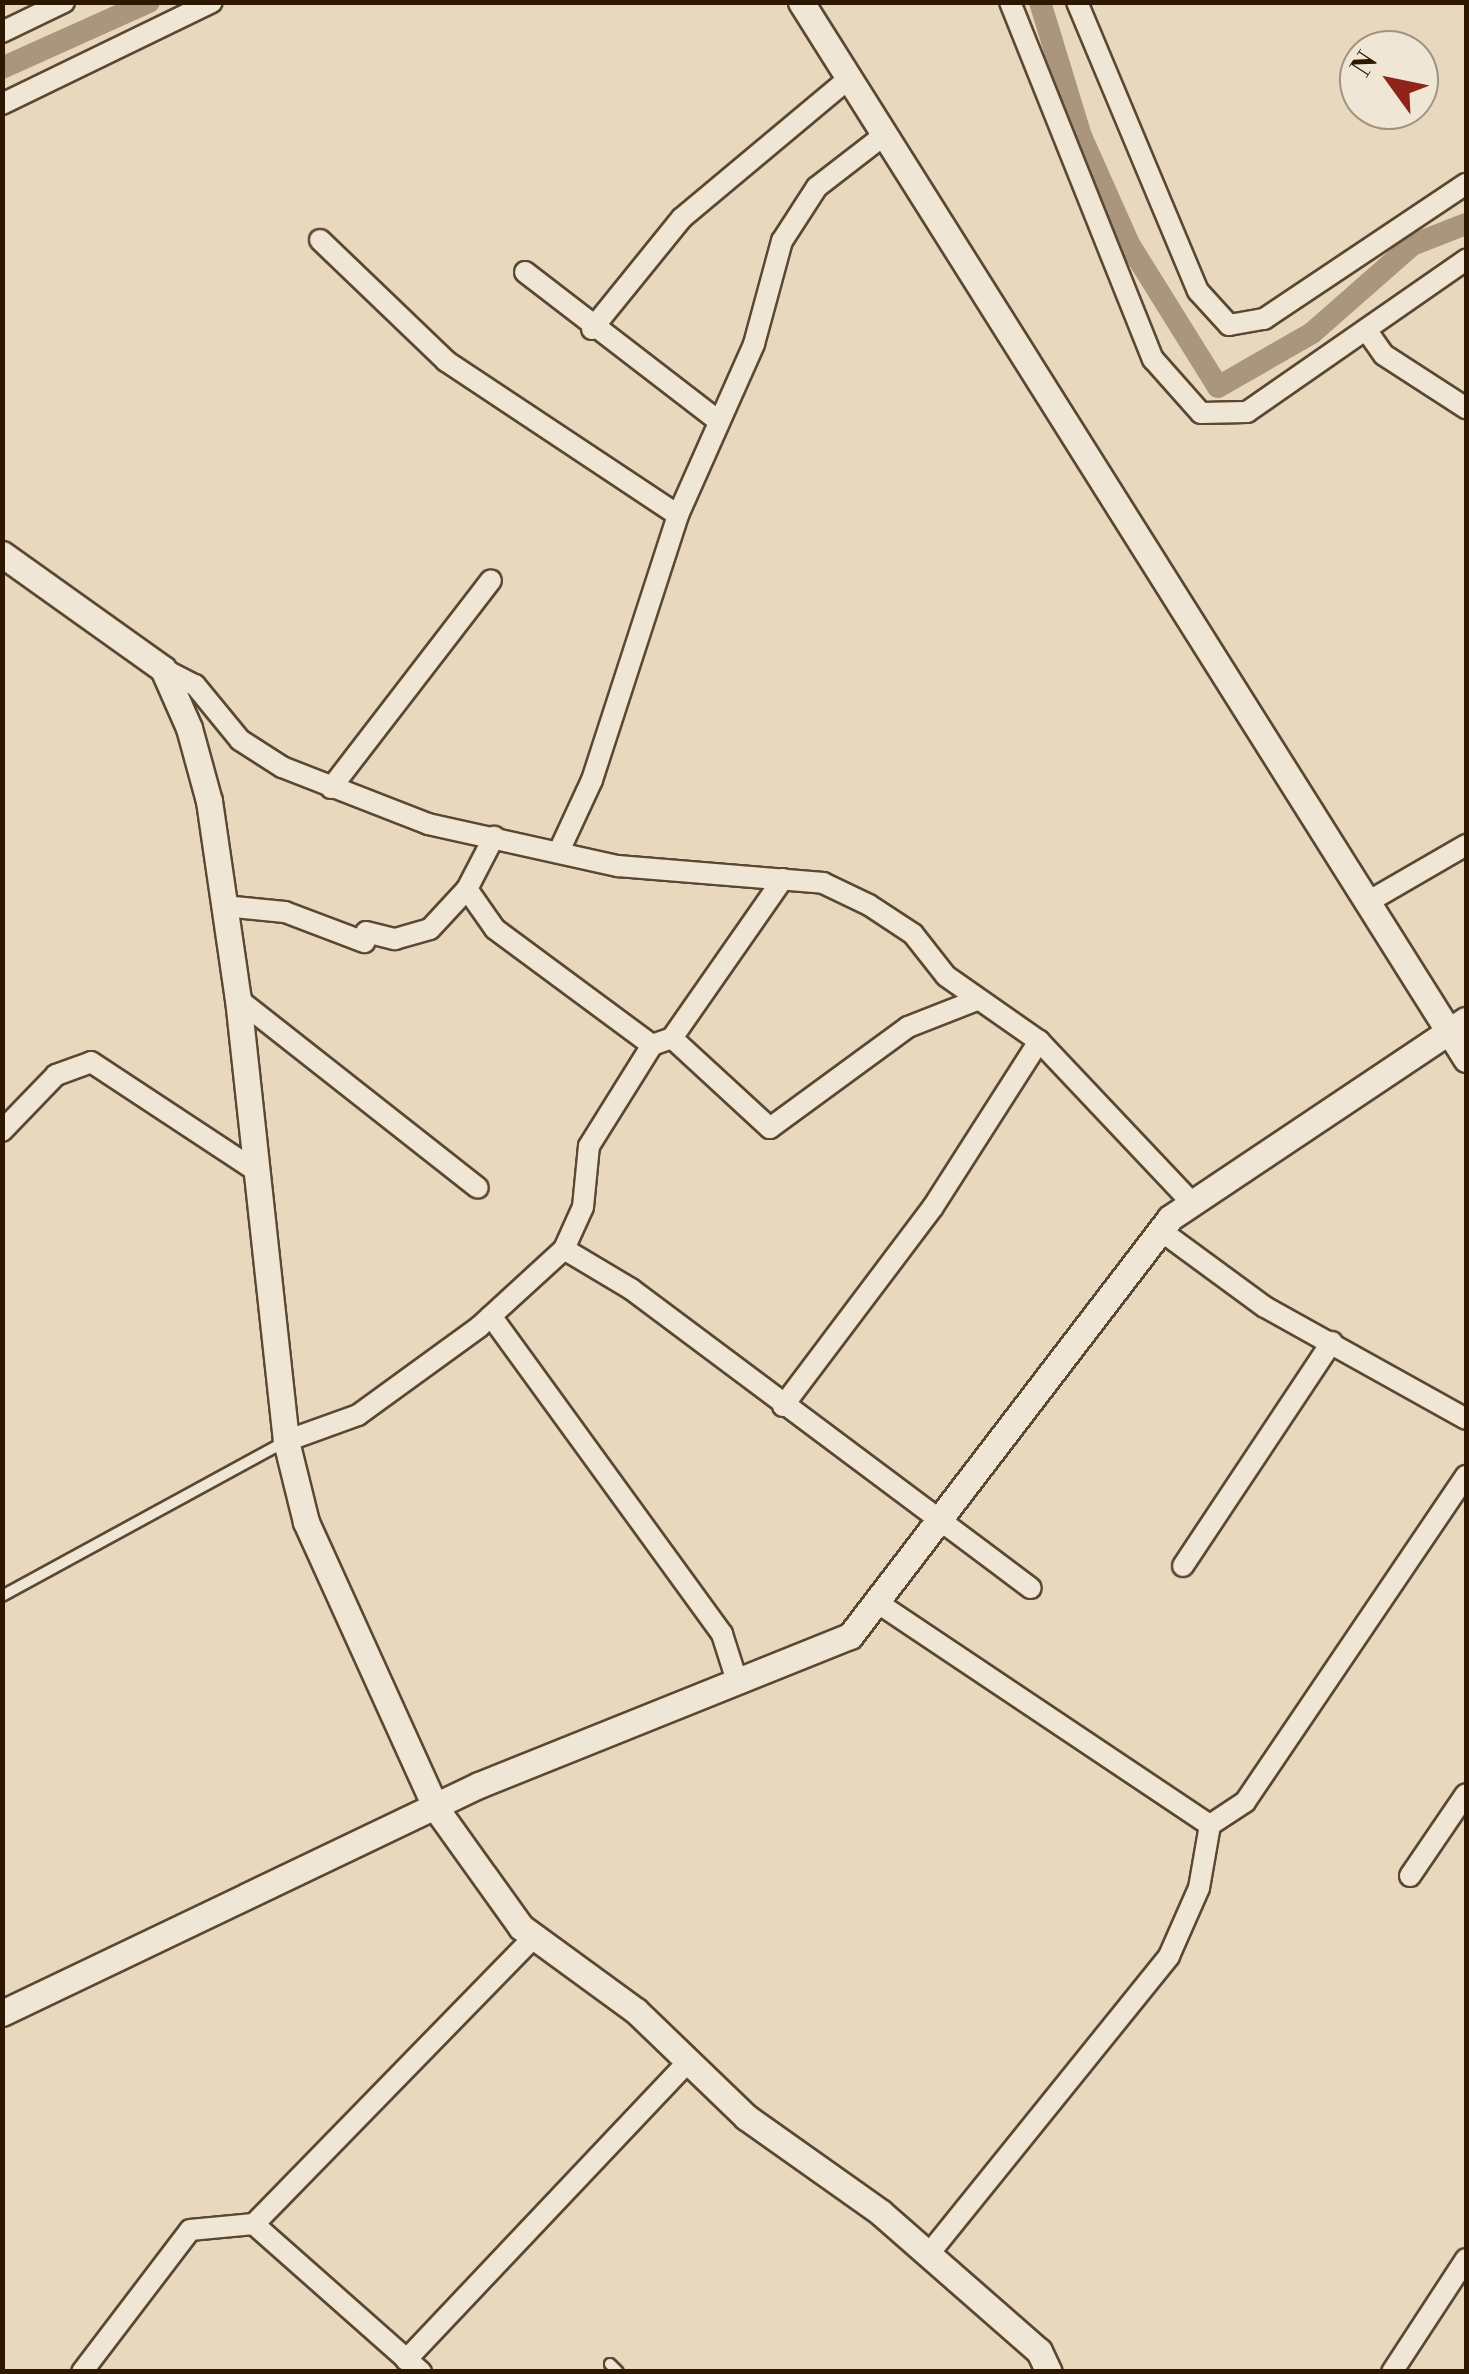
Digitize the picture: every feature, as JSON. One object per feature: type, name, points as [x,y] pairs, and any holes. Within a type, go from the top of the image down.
[{"type":"street","points":[[2,32],[64,2]]},
{"type":"street","points":[[2,104],[212,2]]},
{"type":"street","points":[[801,2],[1366,903],[1458,1026],[1466,1059]]},
{"type":"street","points":[[1010,2],[1154,360],[1186,404],[1220,418],[1248,412],[1375,343],[1466,260]]},
{"type":"street","points":[[1077,2],[1198,292],[1229,325],[1264,318],[1466,184]]},
{"type":"street","points":[[592,329],[682,218],[848,79]]},
{"type":"street","points":[[560,850],[592,780],[678,515],[754,344],[782,241],[817,186],[883,136]]},
{"type":"street","points":[[320,240],[446,361],[678,515]]},
{"type":"street","points":[[525,272],[592,329],[717,420]]},
{"type":"street","points":[[1375,343],[1466,408]]},
{"type":"street","points":[[2,554],[164,669],[195,685],[240,740],[331,788],[494,836],[618,866],[823,883],[868,904],[913,934],[976,1000],[1039,1041],[1192,1203]]},
{"type":"street","points":[[331,788],[491,580]]},
{"type":"street","points":[[164,669],[209,801],[238,999],[252,1168],[286,1442],[306,1522],[435,1807],[534,1936],[928,2255],[1039,2351],[1049,2372]]},
{"type":"street","points":[[224,906],[285,912],[365,937],[418,936],[468,889],[494,836]]},
{"type":"street","points":[[1366,903],[1466,845]]},
{"type":"street","points":[[286,1442],[358,1416],[491,1316],[564,1250],[583,1207],[588,1146],[783,879]]},
{"type":"street","points":[[468,889],[495,929],[662,1042],[770,1128],[878,1046],[976,1000]]},
{"type":"street","points":[[238,999],[478,1188]]},
{"type":"street","points":[[2,2013],[435,1807],[850,1636],[1160,1230],[1192,1203],[1458,1026]]},
{"type":"street","points":[[783,1406],[934,1206],[1039,1041]]},
{"type":"street","points":[[2,1131],[56,1075],[91,1062],[252,1168]]},
{"type":"street","points":[[1160,1230],[1265,1307],[1466,1419]]},
{"type":"street","points":[[564,1250],[632,1289],[934,1524],[1030,1588]]},
{"type":"street","points":[[491,1316],[722,1634],[738,1684]]},
{"type":"street","points":[[1182,1566],[1332,1342]]},
{"type":"street","points":[[928,2255],[1169,1956],[1198,1888],[1210,1825],[1244,1802],[1466,1476]]},
{"type":"street","points":[[878,1603],[1210,1825]]},
{"type":"street","points":[[1410,1876],[1466,1794]]},
{"type":"street","points":[[82,2372],[190,2230],[254,2224],[534,1936]]},
{"type":"street","points":[[254,2224],[413,2366],[689,2061]]},
{"type":"street","points":[[1392,2372],[1466,2259]]},
{"type":"lane","points":[[2,1596],[286,1442]]},
{"type":"waterway","points":[[2,68],[149,2]]},
{"type":"waterway","points":[[1040,2],[1081,136],[1129,244],[1218,387],[1312,333],[1412,245],[1466,224]]}]
